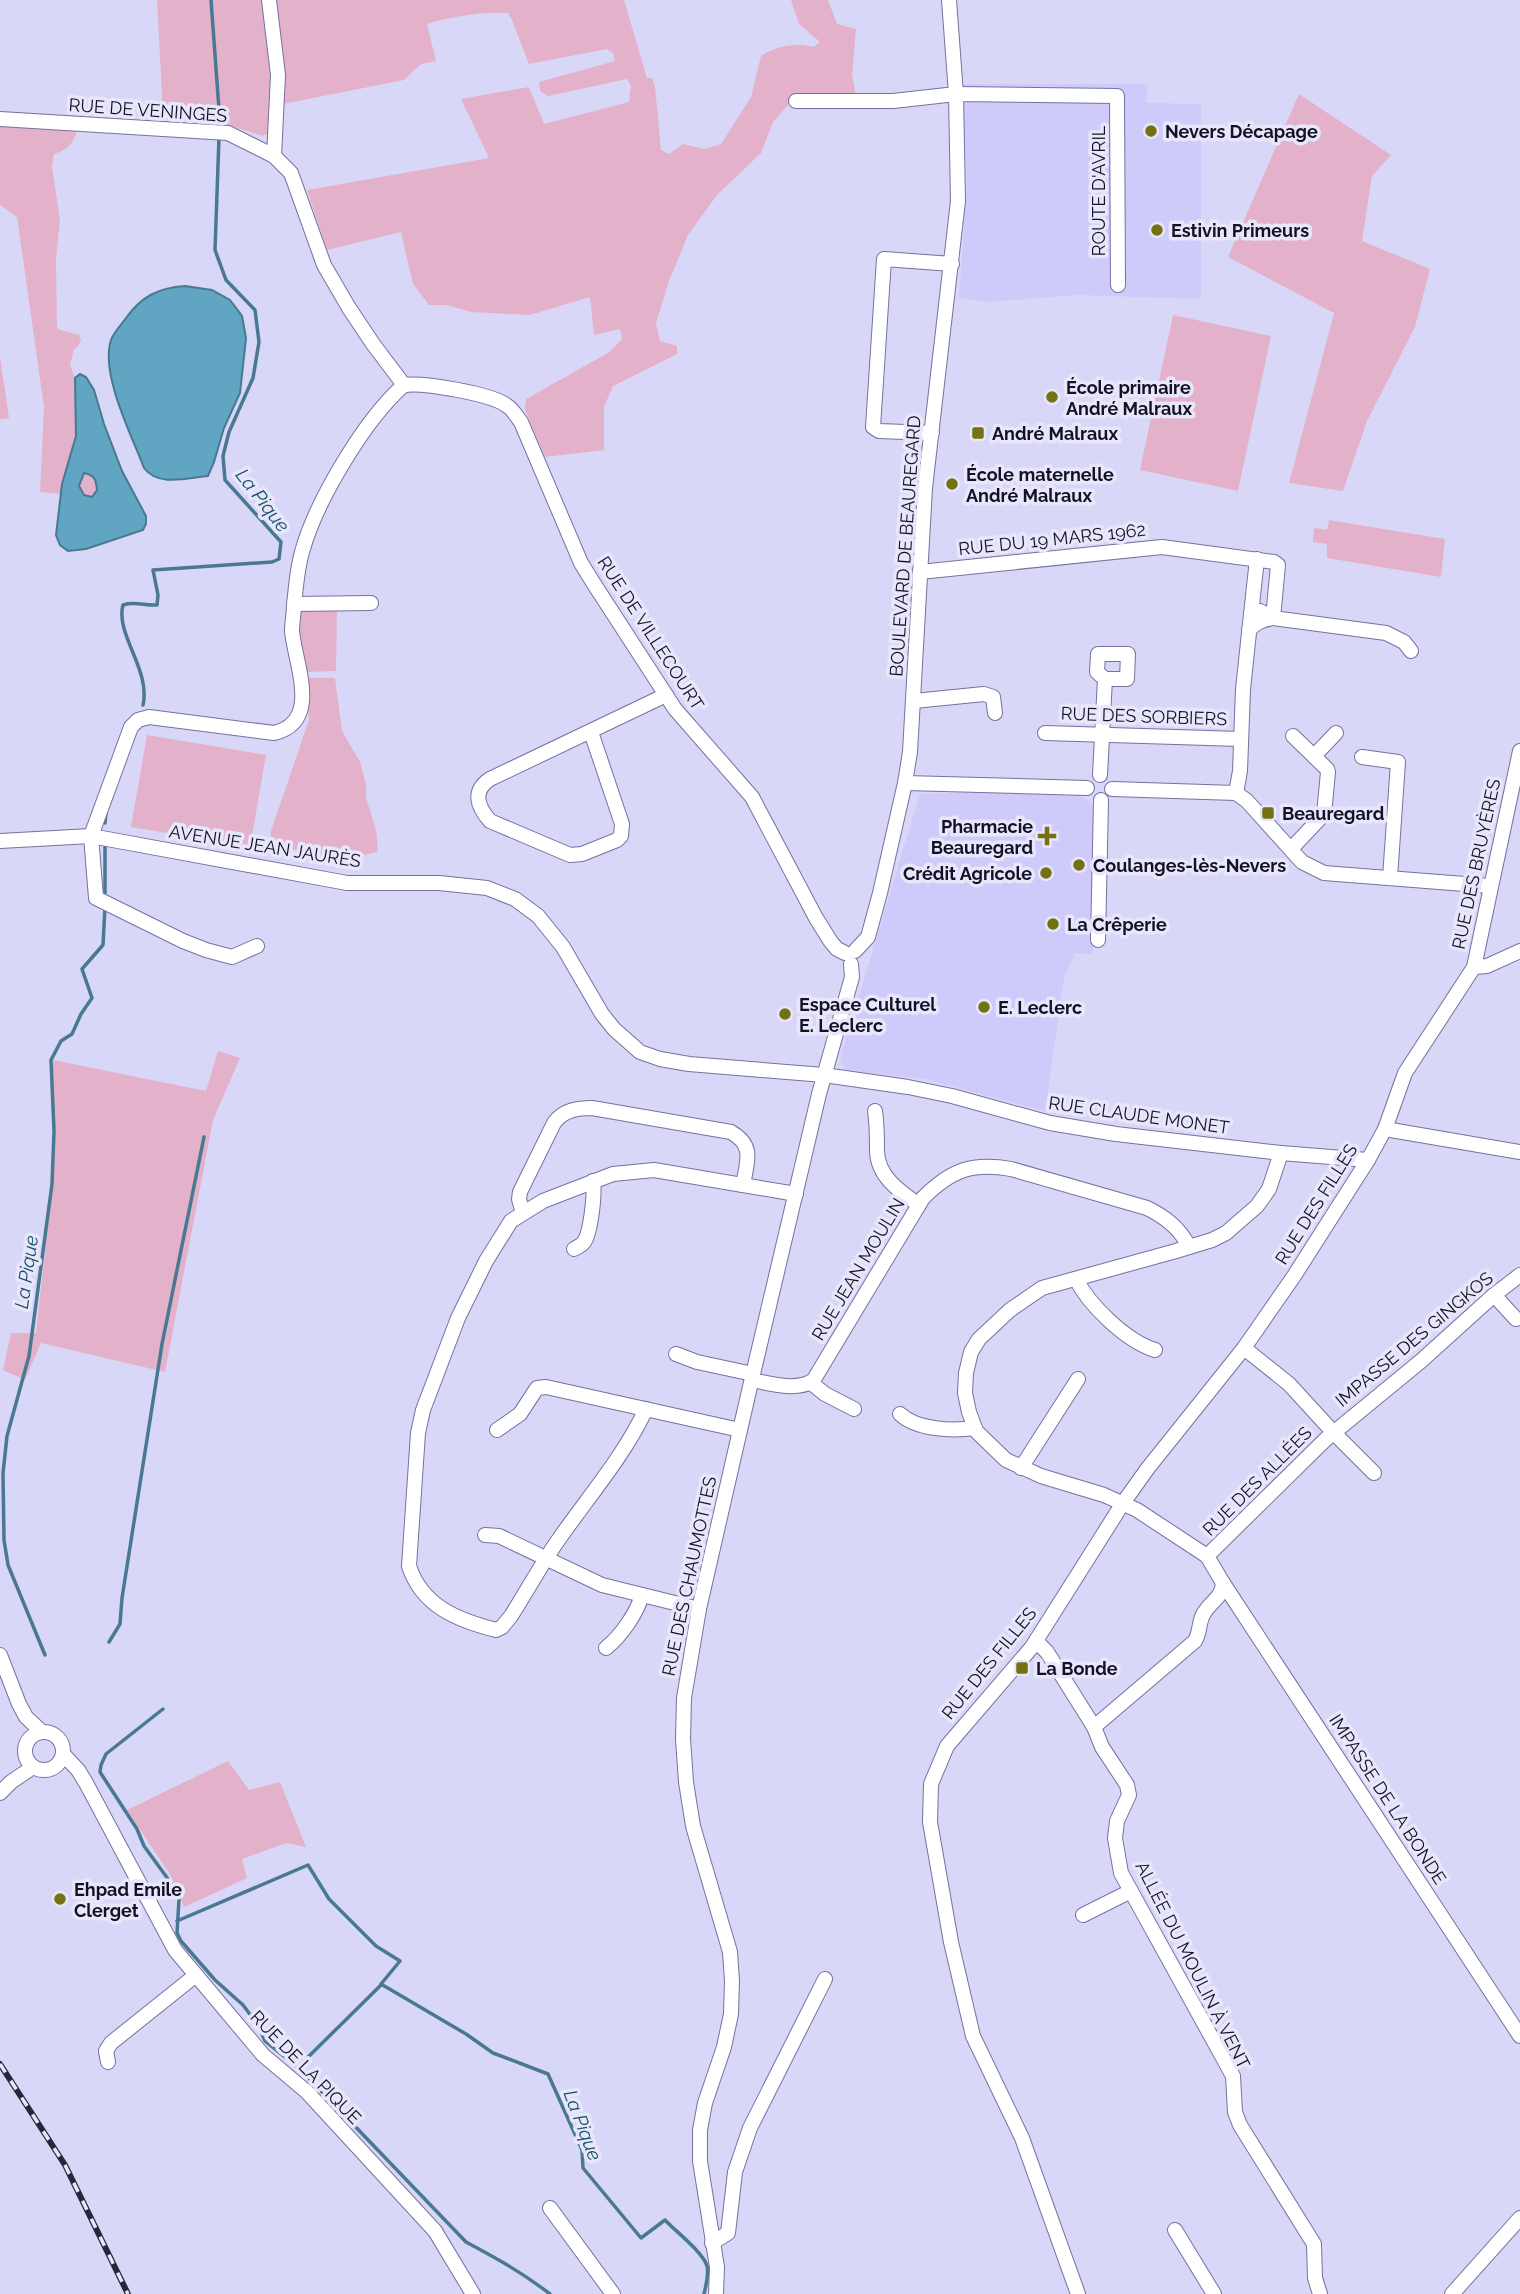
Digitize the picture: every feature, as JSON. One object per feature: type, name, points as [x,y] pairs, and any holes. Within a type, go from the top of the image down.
[{"type":"street","points":[[269,0],[278,75],[274,156]]},
{"type":"street","name":"BOULEVARD DE BEAUREGARD","points":[[824,1076],[852,977],[851,956],[868,937],[910,752],[925,488],[958,201],[956,94],[950,0]]},
{"type":"street","points":[[796,101],[893,101],[956,94]]},
{"type":"street","name":"ROUTE D'AVRIL","points":[[956,94],[1117,96],[1118,285]]},
{"type":"street","name":"RUE DE VENINGES","points":[[0,119],[228,133],[274,156],[291,173],[324,265],[373,345],[404,385]]},
{"type":"street","points":[[932,433],[879,431],[873,427],[884,259],[952,264]]},
{"type":"street","name":"RUE DE VILLECOURT","points":[[404,385],[418,384],[482,395],[500,401],[514,412],[521,422],[581,563],[666,695],[702,741],[752,797],[816,918],[837,949],[851,956]]},
{"type":"street","points":[[257,946],[232,957],[206,950],[96,898],[91,836],[131,727],[138,720],[149,717],[274,733],[291,727],[300,712],[303,693],[292,630],[302,552],[321,505],[351,451],[386,403],[404,385]]},
{"type":"street","name":"RUE DU 19 MARS 1962","points":[[920,572],[1162,547],[1257,559]]},
{"type":"street","points":[[1236,793],[1240,771],[1243,689],[1257,559],[1269,560],[1278,565],[1273,618]]},
{"type":"street","points":[[295,604],[371,603]]},
{"type":"street","points":[[1251,614],[1260,611],[1273,618]]},
{"type":"street","points":[[1250,630],[1254,624],[1273,618],[1385,633],[1396,636],[1411,651]]},
{"type":"street","points":[[1100,775],[1105,679]]},
{"type":"street","points":[[914,701],[984,694],[993,697],[995,713]]},
{"type":"street","points":[[591,732],[622,824],[621,836],[617,840],[582,854],[570,855],[489,821],[484,815],[478,797],[481,785],[489,779],[666,695]]},
{"type":"street","name":"RUE DES SORBIERS","points":[[1045,733],[1241,739]]},
{"type":"street","points":[[1314,756],[1336,733]]},
{"type":"street","points":[[1290,849],[1324,814],[1328,772],[1293,736]]},
{"type":"street","name":"RUE DES BRUYÈRES","points":[[1385,1129],[1405,1073],[1474,967],[1520,751]]},
{"type":"street","points":[[1362,757],[1398,762],[1390,878]]},
{"type":"street","points":[[1100,775],[1108,778],[1112,789],[1108,796],[1101,800],[1093,798],[1087,788],[1092,777],[1100,775]]},
{"type":"street","points":[[905,783],[1087,788]]},
{"type":"street","points":[[1112,789],[1236,793],[1247,801],[1308,866],[1324,873],[1490,886]]},
{"type":"street","points":[[1098,940],[1101,800]]},
{"type":"street","name":"AVENUE JEAN JAURÈS","points":[[0,841],[91,836],[347,883],[439,883],[487,888],[515,900],[538,916],[563,947],[602,1014],[640,1052],[689,1064],[824,1076]]},
{"type":"street","points":[[1474,967],[1487,966],[1520,951]]},
{"type":"street","name":"RUE CLAUDE MONET","points":[[824,1076],[908,1087],[1050,1123],[1116,1134],[1368,1160]]},
{"type":"street","name":"RUE DES CHAUMOTTES","points":[[716,2294],[717,2267],[700,2161],[700,2130],[705,2103],[732,2014],[732,1981],[730,1952],[693,1826],[686,1782],[684,1698],[699,1609],[824,1076]]},
{"type":"street","points":[[523,1213],[520,1192],[554,1123],[558,1117],[575,1109],[592,1108],[731,1132],[746,1144],[748,1153],[743,1185]]},
{"type":"street","points":[[875,1111],[878,1164],[894,1186],[919,1205]]},
{"type":"street","points":[[1385,1129],[1519,1149]]},
{"type":"street","name":"RUE DES FILLES","points":[[1078,2294],[1022,2138],[972,2036],[951,1942],[930,1822],[931,1784],[947,1746],[1036,1641],[1123,1503],[1244,1348],[1294,1276],[1385,1129]]},
{"type":"street","points":[[1207,1556],[1123,1503],[1021,1468],[1006,1460],[975,1428],[965,1393],[967,1373],[971,1352],[979,1339],[1042,1288],[1189,1247],[1226,1233],[1257,1206],[1269,1189],[1281,1153]]},
{"type":"street","name":"RUE JEAN MOULIN","points":[[810,1382],[820,1371],[919,1205],[936,1186],[971,1167],[995,1166],[1147,1208],[1177,1228],[1189,1247]]},
{"type":"street","points":[[646,1409],[620,1456],[560,1538],[502,1627],[496,1630],[446,1613],[435,1606],[412,1578],[409,1566],[418,1433],[423,1410],[458,1318],[486,1261],[511,1221],[570,1189],[613,1174],[654,1170],[796,1194]]},
{"type":"street","points":[[574,1248],[584,1241],[587,1234],[594,1191],[593,1181]]},
{"type":"street","name":"IMPASSE DES GINGKOS","points":[[1333,1432],[1421,1361],[1520,1275]]},
{"type":"street","points":[[1076,1279],[1082,1292],[1098,1309],[1125,1333],[1143,1346],[1154,1350]]},
{"type":"street","points":[[1494,1295],[1516,1319]]},
{"type":"street","points":[[1244,1348],[1289,1384],[1374,1473]]},
{"type":"street","points":[[676,1354],[697,1362],[795,1386],[810,1382],[825,1394],[854,1409]]},
{"type":"street","points":[[1021,1468],[1078,1379]]},
{"type":"street","points":[[497,1430],[520,1414],[534,1391],[541,1387],[740,1430]]},
{"type":"street","points":[[900,1414],[907,1420],[927,1426],[975,1428]]},
{"type":"street","name":"RUE DES ALLÉES","points":[[1207,1556],[1333,1432]]},
{"type":"street","points":[[485,1535],[499,1536],[602,1585],[699,1609]]},
{"type":"street","name":"IMPASSE DE LA BONDE","points":[[1207,1556],[1520,2036]]},
{"type":"street","points":[[1094,1727],[1195,1640],[1200,1632],[1203,1614],[1220,1596],[1223,1583]]},
{"type":"street","points":[[606,1648],[639,1604],[642,1595]]},
{"type":"street","name":"ALLÉE DU MOULIN À VENT","points":[[1036,1641],[1047,1652],[1127,1785],[1129,1795],[1117,1821],[1115,1838],[1121,1873],[1233,2076],[1235,2112],[1240,2125],[1314,2244],[1315,2278],[1320,2294]]},
{"type":"street","points":[[0,1655],[11,1687],[26,1717],[32,1742],[26,1759],[33,1767],[68,1771],[86,1783]]},
{"type":"street","points":[[11,1782],[32,1742],[49,1733],[58,1739],[63,1754],[54,1768]]},
{"type":"street","name":"RUE DE LA PIQUE","points":[[63,1754],[86,1783],[165,1934],[195,1975],[263,2055],[307,2092],[435,2231],[473,2294]]},
{"type":"street","points":[[0,1793],[33,1767]]},
{"type":"street","points":[[1083,1915],[1131,1891]]},
{"type":"street","points":[[108,2062],[106,2051],[111,2043],[195,1975]]},
{"type":"street","points":[[712,2243],[728,2232],[735,2172],[750,2128],[825,1979]]},
{"type":"street","points":[[550,2208],[613,2294]]},
{"type":"street","points":[[1452,2294],[1520,2218]]},
{"type":"street","points":[[1175,2230],[1214,2294]]},
{"type":"shaded area","points":[[157,0],[263,0],[273,77],[269,133],[262,136],[229,125],[163,115]]},
{"type":"shaded area","points":[[272,0],[624,0],[647,78],[652,78],[655,87],[661,150],[669,154],[683,144],[704,149],[721,144],[751,97],[761,56],[780,47],[814,47],[820,42],[799,24],[791,0],[828,0],[837,24],[856,29],[852,75],[856,95],[796,96],[773,122],[761,153],[717,195],[688,235],[669,281],[656,323],[660,341],[677,346],[677,354],[613,386],[604,407],[604,450],[545,457],[525,410],[526,399],[608,353],[622,339],[620,329],[594,335],[590,297],[530,315],[471,312],[447,305],[429,305],[413,284],[401,232],[327,250],[307,190],[489,158],[461,99],[529,87],[544,124],[629,102],[631,86],[627,79],[548,96],[540,91],[539,82],[615,61],[613,53],[607,49],[529,64],[508,13],[467,15],[427,24],[436,61],[421,64],[404,80],[283,104]]},
{"type":"shaded area","points":[[962,84],[1148,84],[1146,103],[1201,104],[1201,299],[1077,295],[987,302],[959,298],[967,183]]},
{"type":"shaded area","points":[[1299,94],[1391,155],[1372,176],[1362,241],[1430,269],[1415,327],[1367,421],[1343,491],[1289,483],[1334,313],[1228,257]]},
{"type":"shaded area","points":[[0,124],[78,127],[70,144],[54,154],[52,166],[60,220],[56,258],[57,329],[79,335],[81,340],[74,349],[70,365],[75,378],[76,436],[61,494],[40,492],[44,407],[17,217],[0,205]]},
{"type":"shaded area","points":[[185,286],[212,290],[230,300],[242,316],[246,338],[240,393],[224,428],[208,476],[165,479],[157,478],[144,468],[113,387],[109,354],[114,334],[138,304],[151,294]]},
{"type":"shaded area","points":[[1173,315],[1271,336],[1238,491],[1140,470]]},
{"type":"shaded area","points":[[0,357],[9,418],[0,419]]},
{"type":"shaded area","points":[[80,374],[86,377],[94,390],[122,471],[146,516],[146,524],[143,530],[86,549],[68,551],[60,545],[56,535],[62,484],[76,436],[75,378]],"holes":[[[84,473],[96,483],[97,490],[92,497],[84,495],[79,486]]]},
{"type":"shaded area","points":[[84,473],[95,481],[97,490],[92,497],[84,495],[79,486]]},
{"type":"shaded area","points":[[1329,520],[1445,539],[1441,577],[1327,558],[1327,544],[1313,542],[1314,528],[1327,530]]},
{"type":"shaded area","points":[[298,610],[337,611],[336,671],[305,672],[297,620]]},
{"type":"shaded area","points":[[306,678],[335,678],[342,731],[360,762],[366,784],[366,798],[376,830],[378,851],[366,855],[341,856],[276,846],[271,842],[271,831],[309,720]]},
{"type":"shaded area","points":[[147,735],[266,755],[250,847],[131,827]]},
{"type":"shaded area","points":[[1037,791],[1079,794],[1095,807],[1093,954],[1075,953],[1064,978],[1045,1111],[924,1079],[845,1070],[840,1059],[920,794]]},
{"type":"shaded area","points":[[218,1051],[240,1058],[213,1120],[165,1372],[41,1343],[25,1380],[3,1370],[11,1333],[36,1333],[53,1178],[53,1060],[206,1091]]},
{"type":"shaded area","points":[[228,1761],[249,1790],[280,1782],[306,1847],[286,1843],[242,1859],[247,1878],[184,1907],[171,1876],[127,1810]]},
{"type":"waterway","name":"La Pique","points":[[211,0],[220,123]]},
{"type":"waterway","name":"La Pique","points":[[143,705],[142,679],[122,616],[123,605],[157,605],[158,595],[153,570],[272,562],[279,559],[281,542],[225,480],[223,456],[229,432],[253,378],[259,342],[255,310],[226,280],[215,250],[219,137]]},
{"type":"waterway","name":"La Pique","points":[[105,823],[106,812]]},
{"type":"waterway","name":"La Pique","points":[[105,847],[105,893]]},
{"type":"waterway","name":"La Pique","points":[[45,1655],[8,1565],[4,1540],[3,1473],[7,1436],[29,1356],[52,1184],[54,1131],[51,1060],[61,1041],[72,1034],[92,998],[82,969],[103,945],[105,907]]},
{"type":"waterway","points":[[109,1642],[120,1624],[162,1344],[204,1137]]},
{"type":"waterway","name":"La Pique","points":[[163,1709],[106,1754],[100,1772],[137,1829],[144,1846],[176,1890],[179,1899],[177,1933],[181,1941],[215,1980],[243,2005],[258,2025],[265,2041],[301,2070],[466,2242],[509,2266],[550,2294]]},
{"type":"waterway","name":"La Pique","points":[[177,1921],[308,1865],[329,1899],[376,1946],[400,1961],[381,1984],[493,2053],[548,2074],[582,2150],[583,2168],[641,2238],[665,2220],[695,2248],[707,2266],[704,2294]]},
{"type":"waterway","name":"La Pique","points":[[298,2067],[381,1985]]},
{"type":"railway","points":[[0,2064],[65,2165],[128,2294]]},
{"type":"place","name":"Nevers Décapage","points":[[1151,131]]},
{"type":"place","name":"Estivin Primeurs","points":[[1157,230]]},
{"type":"place","name":"École primaire André Malraux","points":[[1052,397]]},
{"type":"place","name":"André Malraux","points":[[978,433]]},
{"type":"place","name":"École maternelle André Malraux","points":[[952,484]]},
{"type":"place","name":"Beauregard","points":[[1268,813]]},
{"type":"place","name":"Pharmacie Beauregard","points":[[1047,836]]},
{"type":"place","name":"Coulanges-lès-Nevers","points":[[1079,865]]},
{"type":"place","name":"Crédit Agricole","points":[[1046,873]]},
{"type":"place","name":"La Crêperie","points":[[1053,924]]},
{"type":"place","name":"E. Leclerc","points":[[984,1007]]},
{"type":"place","name":"Espace Culturel E. Leclerc","points":[[785,1014]]},
{"type":"place","name":"La Bonde","points":[[1022,1668]]},
{"type":"place","name":"Ehpad Emile Clerget","points":[[60,1899]]}]
